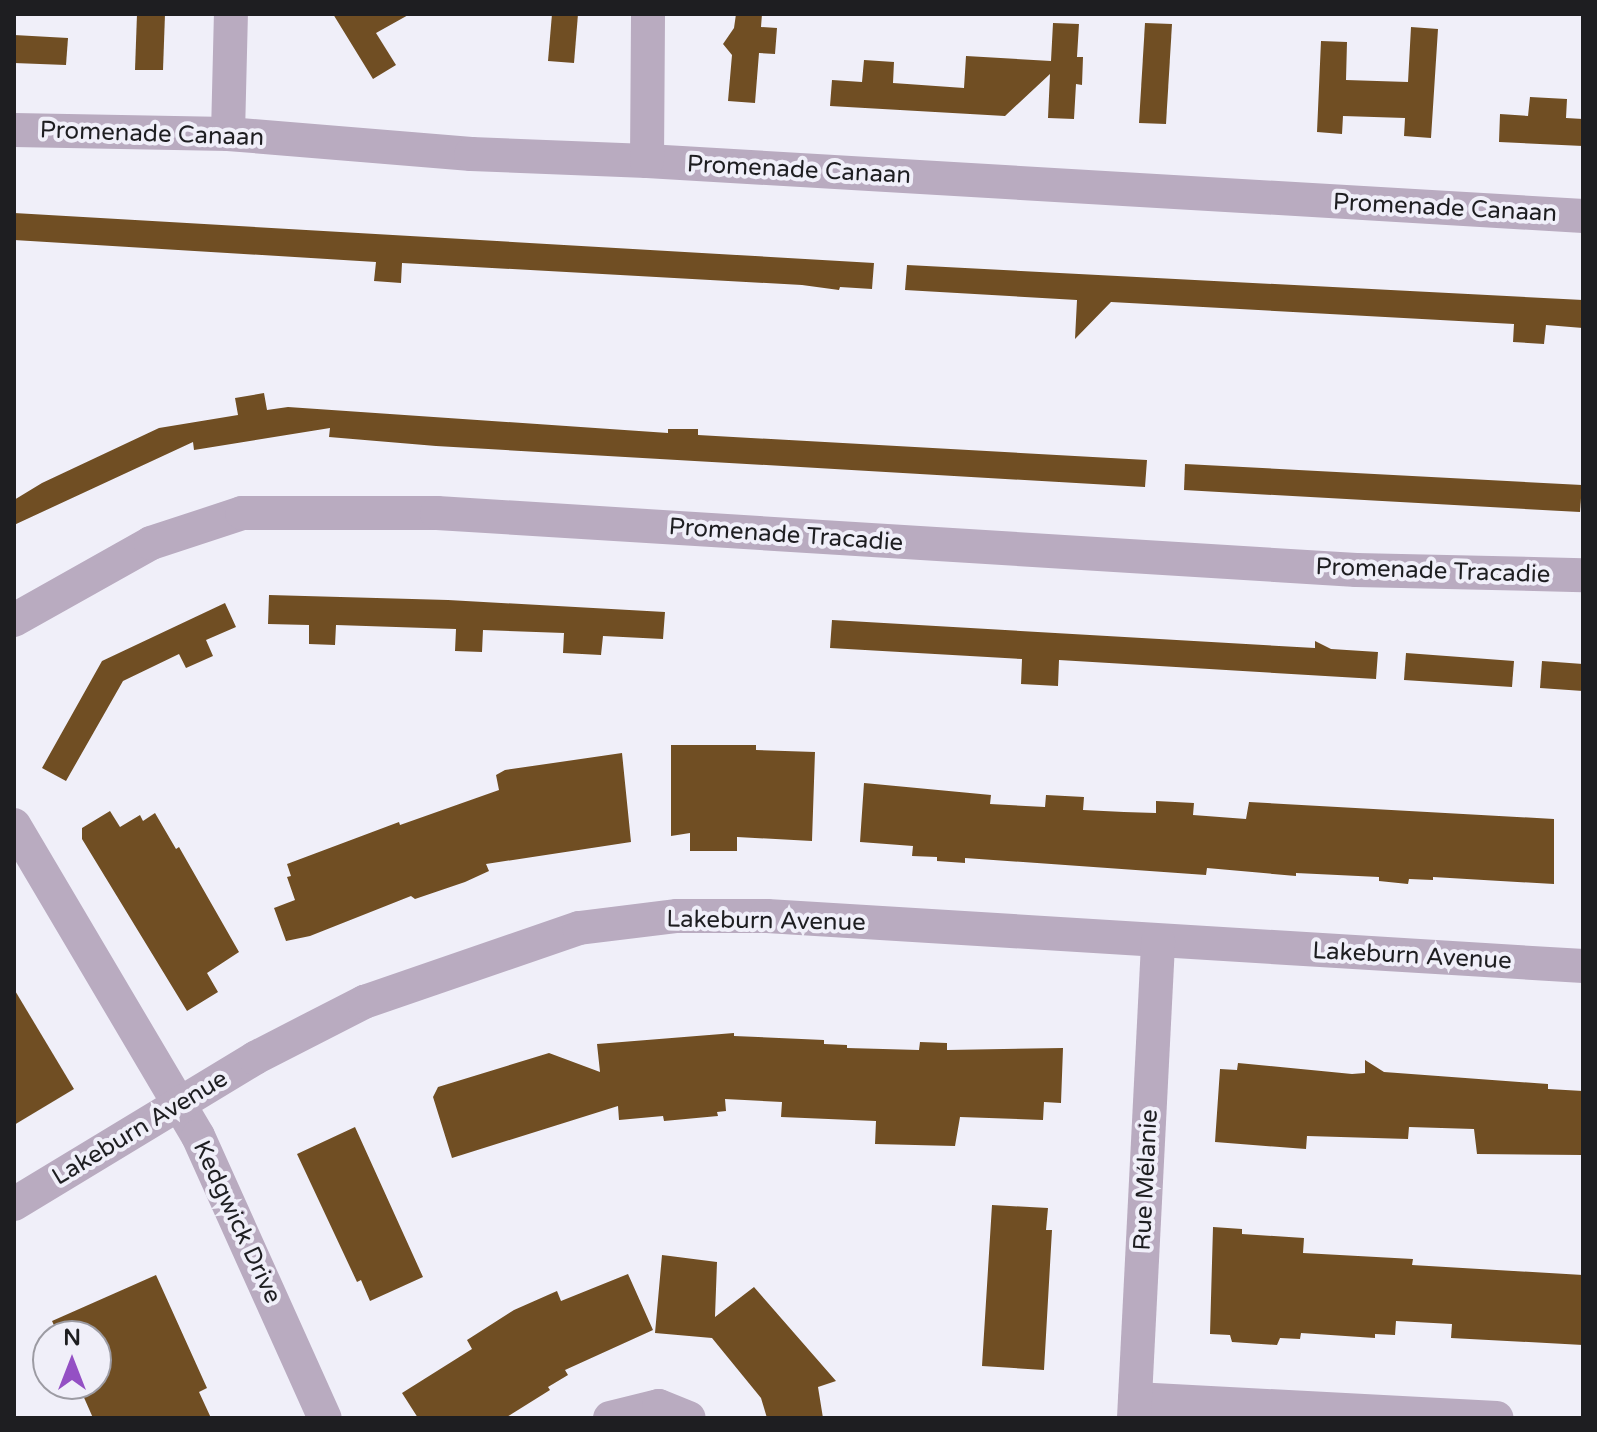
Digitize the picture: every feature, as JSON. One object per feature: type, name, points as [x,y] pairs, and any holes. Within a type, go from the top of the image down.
[{"type":"street","points":[[228,134],[231,14]]},
{"type":"street","points":[[647,161],[648,14]]},
{"type":"street","name":"Promenade Canaan","points":[[14,130],[228,134],[471,154],[647,161],[1583,216]]},
{"type":"street","name":"Promenade Tracadie","points":[[14,620],[151,543],[242,513],[437,513],[1356,570],[1583,575]]},
{"type":"street","name":"Kedgwick Drive","points":[[14,825],[198,1136],[325,1418]]},
{"type":"street","name":"Lakeburn Avenue","points":[[14,1204],[255,1058],[364,1002],[579,928],[677,916],[767,916],[1583,966]]},
{"type":"street","name":"Rue Mélanie","points":[[1135,1408],[1158,942]]},
{"type":"street","points":[[610,1418],[659,1406],[689,1418]]},
{"type":"street","points":[[1135,1408],[1497,1418]]},
{"type":"building","points":[[137,14],[165,14],[163,70],[135,70]]},
{"type":"building","points":[[333,14],[410,14],[376,33],[396,65],[373,79]]},
{"type":"building","points":[[552,14],[578,14],[574,63],[548,61]]},
{"type":"building","points":[[736,14],[762,14],[761,27],[777,28],[775,54],[759,53],[755,103],[728,101],[732,55],[723,44],[734,28]]},
{"type":"building","points":[[1053,23],[1079,24],[1077,57],[1083,57],[1082,85],[1076,84],[1074,119],[1048,118],[1050,74],[1005,116],[830,106],[832,80],[862,82],[864,60],[894,62],[893,83],[964,88],[966,56],[1051,61]]},
{"type":"building","points":[[1145,23],[1172,24],[1166,124],[1139,123]]},
{"type":"building","points":[[1411,27],[1438,29],[1431,138],[1404,136],[1405,118],[1343,116],[1342,134],[1317,132],[1321,41],[1347,42],[1346,80],[1408,82]]},
{"type":"building","points":[[14,35],[68,38],[66,65],[14,63]]},
{"type":"building","points":[[1530,97],[1567,99],[1566,118],[1583,119],[1583,146],[1499,142],[1500,114],[1528,116]]},
{"type":"building","points":[[14,213],[874,263],[872,289],[840,287],[839,290],[802,285],[402,263],[401,283],[374,281],[376,262],[14,240]]},
{"type":"building","points":[[907,265],[1583,300],[1583,328],[1546,325],[1544,344],[1513,342],[1514,324],[1111,302],[1075,339],[1077,300],[905,290]]},
{"type":"building","points":[[264,393],[267,410],[288,407],[668,433],[668,429],[698,429],[698,435],[1147,460],[1145,487],[436,446],[329,437],[330,428],[194,450],[193,442],[14,525],[14,500],[42,483],[159,428],[238,415],[235,398]]},
{"type":"building","points":[[1185,464],[1582,485],[1580,512],[1184,490]]},
{"type":"building","points":[[269,595],[448,600],[665,612],[663,639],[603,636],[601,655],[563,653],[564,633],[483,630],[482,652],[455,651],[456,629],[336,625],[335,645],[309,644],[309,625],[268,624]]},
{"type":"building","points":[[225,603],[236,627],[206,640],[213,656],[186,668],[179,654],[123,681],[66,781],[42,768],[102,661]]},
{"type":"building","points":[[832,620],[1315,648],[1315,641],[1331,649],[1378,652],[1376,679],[1059,660],[1058,686],[1021,684],[1022,659],[830,648]]},
{"type":"building","points":[[1406,653],[1514,661],[1512,687],[1404,680]]},
{"type":"building","points":[[1542,661],[1583,664],[1583,691],[1540,688]]},
{"type":"building","points":[[671,745],[756,745],[756,750],[815,752],[812,841],[737,837],[737,851],[690,851],[690,833],[671,836]]},
{"type":"building","points":[[622,753],[631,842],[486,864],[489,871],[465,882],[415,899],[411,896],[310,936],[286,941],[274,908],[295,900],[287,877],[291,876],[287,864],[399,822],[400,825],[499,790],[496,775],[505,770]]},
{"type":"building","points":[[864,783],[991,795],[990,804],[1045,807],[1046,795],[1084,797],[1083,810],[1156,813],[1156,801],[1194,803],[1193,815],[1246,819],[1249,802],[1554,819],[1554,884],[1433,877],[1433,880],[1409,879],[1408,884],[1379,881],[1379,877],[1296,873],[1296,876],[1207,868],[1206,875],[965,858],[965,863],[937,861],[937,857],[912,856],[913,846],[860,842]]},
{"type":"building","points":[[110,811],[120,827],[140,815],[143,821],[155,813],[176,849],[179,847],[239,952],[207,973],[218,992],[187,1011],[82,839],[82,828]]},
{"type":"building","points":[[14,989],[74,1089],[14,1125]]},
{"type":"building","points":[[734,1033],[734,1036],[824,1040],[824,1044],[847,1045],[847,1048],[919,1050],[920,1042],[947,1043],[947,1050],[1063,1048],[1061,1103],[1044,1102],[1043,1120],[960,1117],[955,1146],[875,1144],[876,1121],[781,1117],[782,1102],[725,1099],[726,1111],[717,1112],[718,1116],[664,1121],[663,1116],[619,1120],[618,1106],[452,1158],[433,1097],[438,1087],[549,1053],[600,1072],[597,1044]]},
{"type":"building","points":[[1365,1060],[1384,1072],[1548,1084],[1548,1089],[1583,1091],[1583,1155],[1477,1154],[1474,1129],[1409,1127],[1408,1139],[1307,1136],[1306,1149],[1215,1142],[1220,1069],[1237,1070],[1238,1063],[1352,1074],[1365,1073]]},
{"type":"building","points":[[355,1127],[423,1277],[370,1301],[361,1280],[357,1282],[297,1154]]},
{"type":"building","points":[[992,1205],[1048,1208],[1046,1230],[1052,1230],[1044,1370],[982,1366]]},
{"type":"building","points":[[1213,1227],[1242,1229],[1242,1234],[1304,1238],[1303,1253],[1413,1259],[1412,1265],[1583,1275],[1583,1345],[1451,1338],[1452,1324],[1396,1321],[1395,1335],[1375,1334],[1375,1338],[1301,1333],[1300,1339],[1280,1338],[1277,1345],[1232,1342],[1230,1335],[1210,1334]]},
{"type":"building","points":[[662,1255],[717,1262],[715,1317],[754,1287],[836,1381],[818,1387],[823,1418],[767,1418],[761,1398],[712,1338],[655,1333]]},
{"type":"building","points":[[628,1274],[653,1330],[565,1370],[568,1375],[548,1387],[550,1390],[505,1418],[418,1418],[402,1393],[472,1349],[467,1340],[514,1310],[557,1291],[561,1301]]},
{"type":"building","points":[[156,1275],[207,1388],[199,1392],[211,1418],[93,1418],[85,1400],[112,1400],[112,1320],[54,1320]]}]
